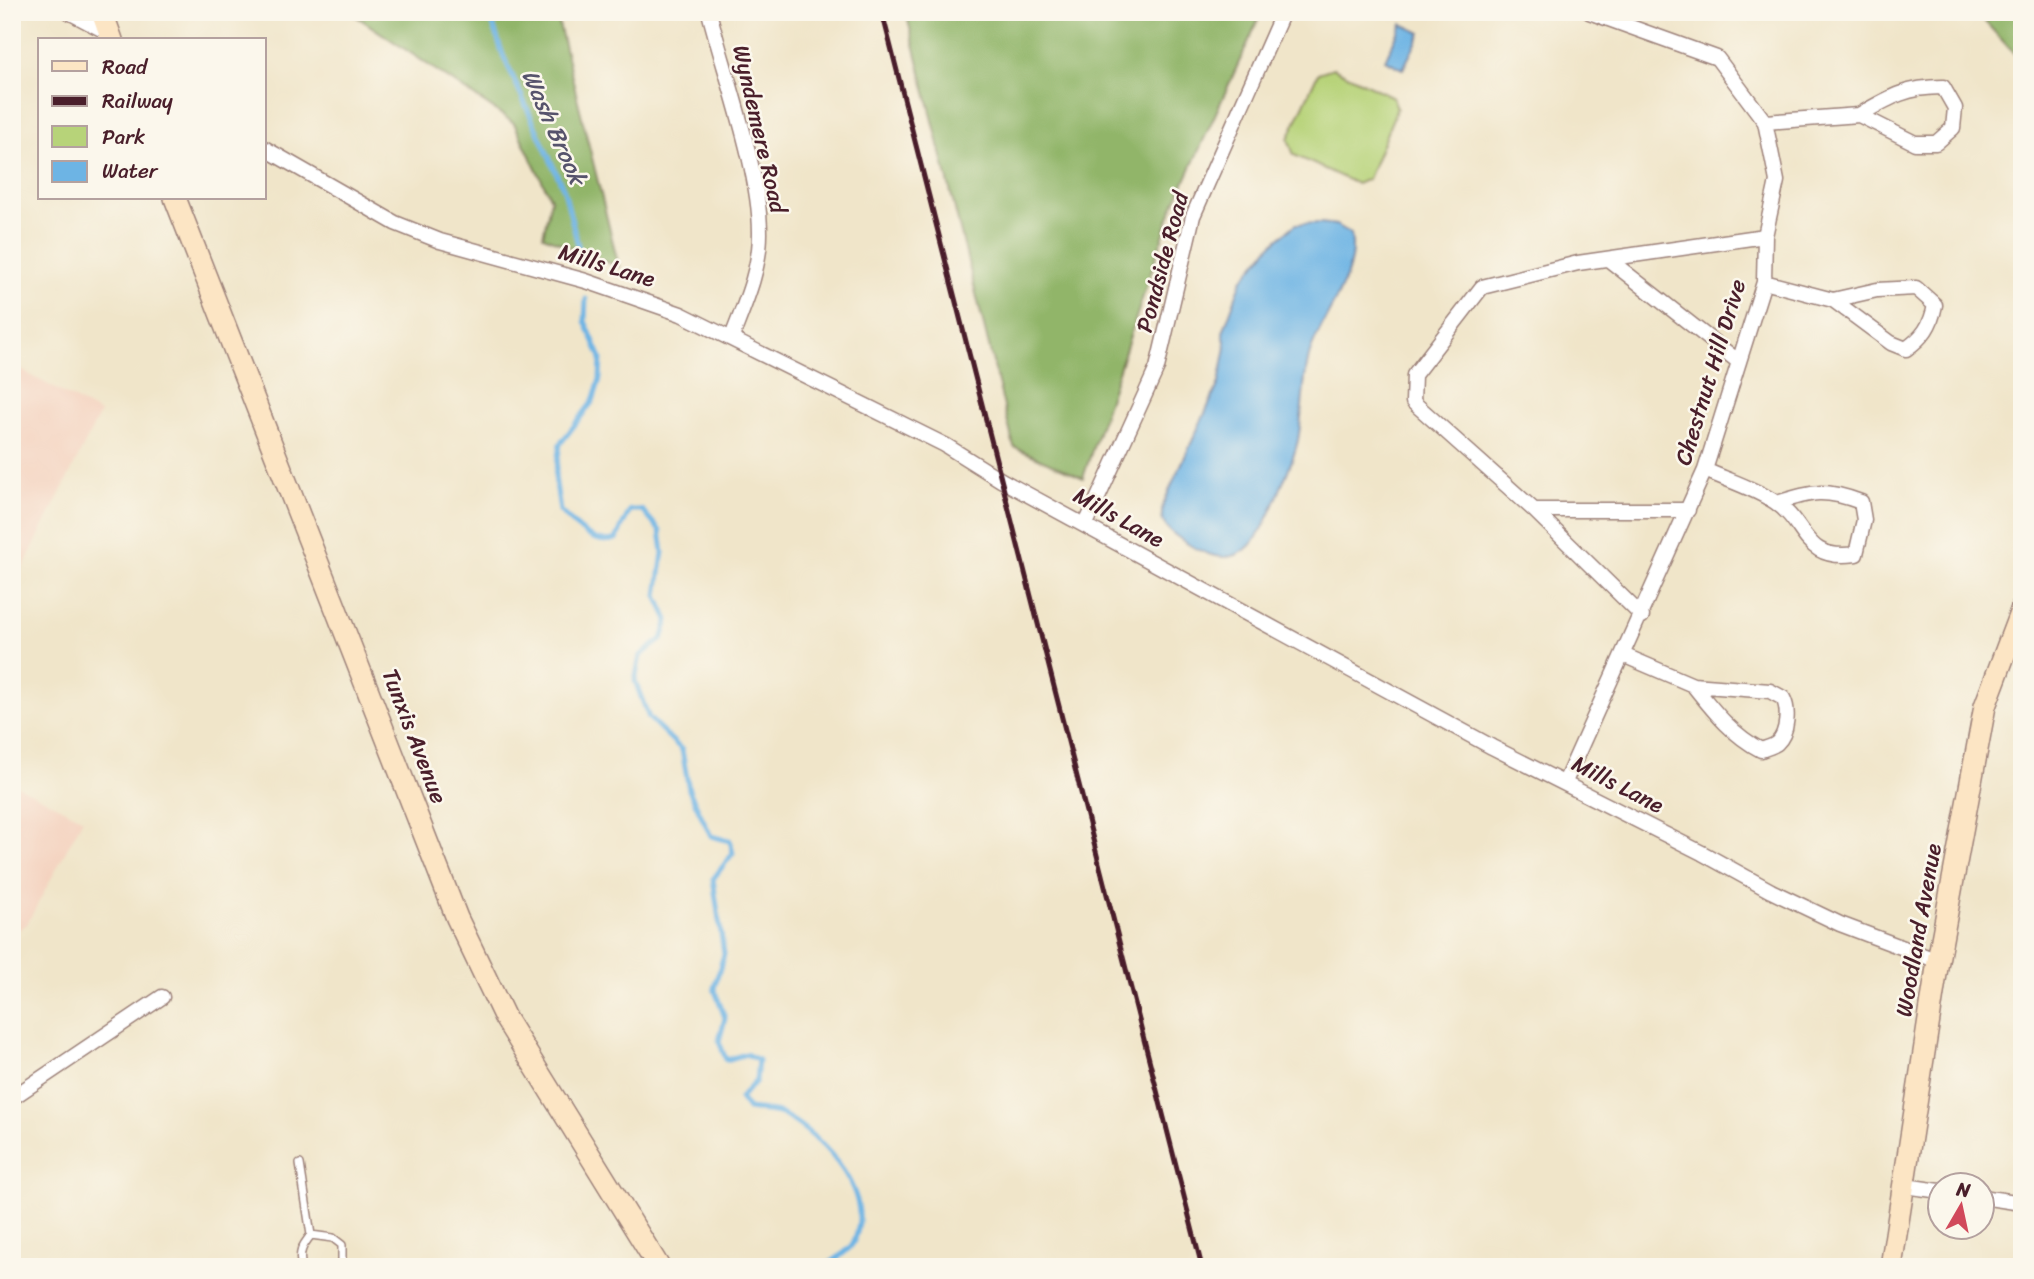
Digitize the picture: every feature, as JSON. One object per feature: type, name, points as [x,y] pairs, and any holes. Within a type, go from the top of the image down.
[{"type":"main road","points":[[102,12],[111,37]]},
{"type":"main road","name":"Tunxis Avenue","points":[[176,200],[457,918],[505,1018],[659,1267]]},
{"type":"main road","name":"Woodland Avenue","points":[[1891,1267],[1938,961],[1985,706],[2022,608]]},
{"type":"street","points":[[69,12],[111,37]]},
{"type":"street","name":"Wyndemere Road","points":[[709,12],[751,173],[760,233],[755,278],[732,337]]},
{"type":"street","name":"Pondside Road","points":[[1086,524],[1157,368],[1193,216],[1283,12]]},
{"type":"street","name":"Chestnut Hill Drive","points":[[1565,782],[1705,470],[1764,282],[1765,236],[1777,181],[1765,122],[1717,58],[1589,12]]},
{"type":"street","points":[[1765,122],[1859,115],[1899,92],[1920,87],[1943,87],[1955,108],[1953,128],[1936,143],[1915,143],[1859,115]]},
{"type":"street","name":"Mills Lane","points":[[266,149],[395,223],[440,241],[630,295],[732,337],[945,445],[1001,480],[1492,747],[1840,924],[1938,961]]},
{"type":"street","points":[[1642,615],[1534,510],[1413,402],[1414,375],[1482,287],[1608,258],[1765,236]]},
{"type":"street","points":[[1608,258],[1739,362]]},
{"type":"street","points":[[1764,282],[1833,300],[1891,344],[1906,349],[1920,340],[1931,324],[1935,305],[1916,288],[1877,290],[1833,300]]},
{"type":"street","points":[[1705,470],[1777,503],[1809,542],[1835,557],[1856,554],[1864,520],[1861,502],[1834,492],[1811,491],[1777,503]]},
{"type":"street","points":[[1534,510],[1688,510]]},
{"type":"street","points":[[1623,654],[1693,685],[1770,691],[1783,698],[1786,718],[1784,731],[1777,743],[1761,750],[1745,741],[1693,685]]},
{"type":"street","points":[[12,1098],[162,997]]},
{"type":"street","points":[[1905,1186],[1926,1189]]},
{"type":"street","points":[[1996,1199],[2022,1203]]},
{"type":"lane","points":[[300,1164],[311,1235],[303,1245],[299,1257],[302,1267]]},
{"type":"lane","points":[[311,1235],[333,1238],[342,1245],[342,1267]]},
{"type":"shaded area","points":[[12,365],[100,413],[12,590]]},
{"type":"shaded area","points":[[12,783],[83,819],[27,924],[12,934]]},
{"type":"green space","points":[[350,12],[556,12],[619,267],[543,236],[551,199],[514,123]]},
{"type":"green space","points":[[906,12],[1262,12],[1172,209],[1083,478],[1014,447]]},
{"type":"green space","points":[[1976,12],[2022,12],[2022,62]]},
{"type":"green space","points":[[1333,68],[1393,97],[1397,108],[1368,179],[1357,184],[1294,155],[1288,139],[1318,73]]},
{"type":"water","points":[[1402,24],[1421,33],[1403,69],[1385,60]]},
{"type":"water","points":[[1296,224],[1336,225],[1351,234],[1352,250],[1350,266],[1338,296],[1309,356],[1300,430],[1294,454],[1269,515],[1251,545],[1240,553],[1227,557],[1212,555],[1195,548],[1168,528],[1162,518],[1163,504],[1219,383],[1226,347],[1223,332],[1242,280],[1271,245]]},
{"type":"waterway","name":"Wash Brook","points":[[489,12],[503,55],[564,190],[581,257]]},
{"type":"waterway","name":"Wash Brook","points":[[586,299],[585,321],[601,358],[600,379],[593,401],[560,444],[555,476],[560,511],[585,534],[600,540],[616,539],[630,510],[642,510],[660,531],[663,552],[657,596],[668,620],[662,639],[640,656],[635,681],[649,718],[682,750],[689,790],[711,836],[730,841],[733,853],[713,879],[724,954],[714,988],[725,1018],[719,1041],[726,1060],[746,1054],[758,1060],[756,1081],[740,1098],[748,1109],[785,1116],[815,1138],[843,1170],[858,1206],[859,1225],[853,1243],[825,1267]]},
{"type":"railway","points":[[882,12],[1202,1267]]}]
